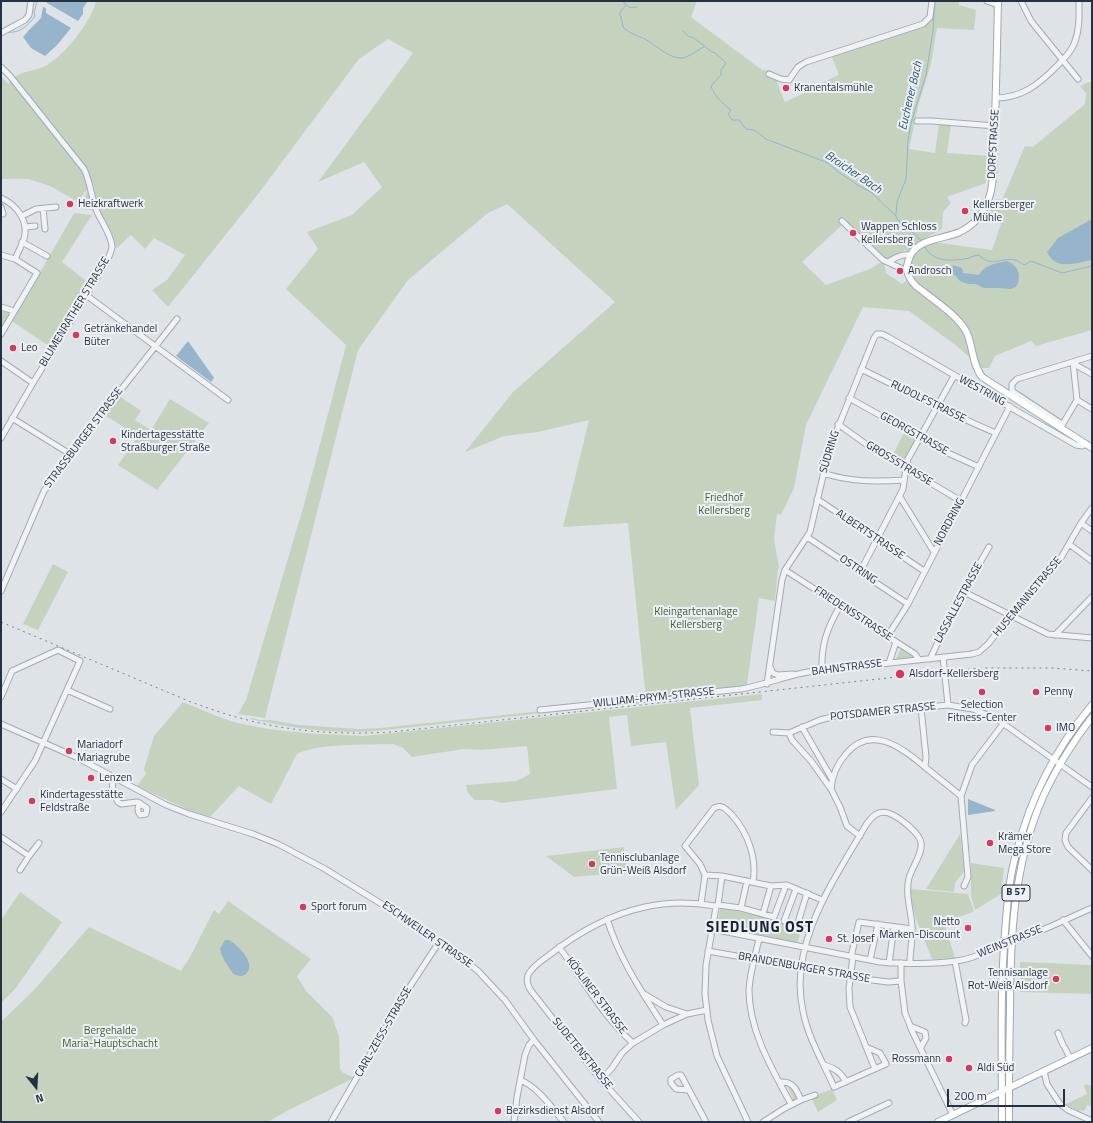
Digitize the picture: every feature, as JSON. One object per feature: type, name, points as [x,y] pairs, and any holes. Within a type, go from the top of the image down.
[{"type":"main road","name":"DORFSTRASSE","points":[[910,255],[920,244],[960,232],[975,222],[988,202],[991,189],[995,126],[998,3]]},
{"type":"main road","points":[[910,255],[907,271],[912,282],[958,320],[968,337],[976,367],[982,377],[1061,426],[1090,446]]},
{"type":"main road","name":"B 57","points":[[1002,1122],[1002,995],[1004,946],[1008,901],[1016,854],[1030,808],[1053,760],[1082,717],[1092,705]]},
{"type":"main road","name":"B 57","points":[[1009,1122],[1011,943],[1016,890],[1024,851],[1043,797],[1059,765],[1092,717]]},
{"type":"main road","points":[[938,1122],[1092,1048]]},
{"type":"street","points":[[1,33],[25,20],[29,15],[31,1]]},
{"type":"street","points":[[769,74],[781,79],[789,80],[798,67],[806,62],[923,24],[930,17],[932,1]]},
{"type":"street","points":[[987,1],[998,3]]},
{"type":"street","points":[[1021,1],[1031,21],[1078,79]]},
{"type":"street","points":[[996,98],[1006,98],[1029,90],[1046,78],[1062,60],[1074,44],[1077,33],[1079,1]]},
{"type":"street","name":"BLUMENRATHER STRASSE","points":[[1,67],[10,76],[75,157],[87,175],[97,212],[110,236],[112,246],[111,253],[107,261],[33,382],[1,438]]},
{"type":"street","points":[[917,122],[932,120],[995,126]]},
{"type":"street","points":[[1,198],[8,201],[15,207],[22,216],[25,227],[22,242],[15,260]]},
{"type":"street","points":[[1,207],[3,214]]},
{"type":"street","points":[[22,216],[36,209],[56,207]]},
{"type":"street","points":[[43,208],[45,229]]},
{"type":"street","points":[[842,221],[878,256],[907,271]]},
{"type":"street","points":[[25,227],[35,226]]},
{"type":"street","points":[[22,242],[47,256]]},
{"type":"street","points":[[888,262],[905,254],[910,255]]},
{"type":"street","points":[[1,255],[15,260],[38,273],[1,334]]},
{"type":"street","points":[[86,295],[228,400]]},
{"type":"street","points":[[1,307],[14,311]]},
{"type":"street","name":"STRASSBURGER STRASSE","points":[[1,592],[44,491],[70,454],[177,319]]},
{"type":"street","name":"SÜDRING","points":[[767,684],[782,580],[785,570],[810,532],[828,450],[874,338],[877,334]]},
{"type":"street","name":"WESTRING","points":[[877,334],[882,334],[1076,445],[1090,446]]},
{"type":"street","points":[[1074,363],[1077,400],[1061,426],[1012,391],[1012,382],[1017,378],[1074,363],[1092,356]]},
{"type":"street","points":[[1,360],[33,382]]},
{"type":"street","points":[[1074,363],[1092,374]]},
{"type":"street","name":"RUDOLFSTRASSE","points":[[861,369],[937,406],[958,418],[996,433]]},
{"type":"street","points":[[860,572],[900,497],[903,489],[908,459],[954,376]]},
{"type":"street","name":"GEORGSTRASSE","points":[[849,398],[948,453],[979,467]]},
{"type":"street","points":[[1077,400],[1092,409]]},
{"type":"street","name":"NORDRING","points":[[887,637],[908,604],[1010,406]]},
{"type":"street","points":[[12,418],[70,454]]},
{"type":"street","name":"GROSSSTRASSE","points":[[838,424],[870,447],[961,501]]},
{"type":"street","points":[[823,472],[841,478],[866,481],[904,480]]},
{"type":"street","points":[[900,497],[934,552]]},
{"type":"street","name":"ALBERTSTRASSE","points":[[817,499],[924,571]]},
{"type":"street","name":"HUSEMANNSTRASSE","points":[[943,657],[979,652],[989,643],[1010,615],[1058,563],[1081,523],[1092,508]]},
{"type":"street","points":[[1081,523],[1092,531]]},
{"type":"street","name":"OSTRING","points":[[807,537],[908,604]]},
{"type":"street","points":[[1069,544],[1092,561]]},
{"type":"street","name":"LASSALLESTRASSE","points":[[930,658],[989,547]]},
{"type":"street","name":"FRIEDENSSTRASSE","points":[[785,570],[887,637],[916,654],[919,660]]},
{"type":"street","points":[[964,592],[1048,634],[1092,638]]},
{"type":"street","points":[[1055,635],[1092,596]]},
{"type":"street","points":[[822,670],[822,656],[828,627],[840,606]]},
{"type":"street","points":[[889,663],[896,642]]},
{"type":"street","points":[[1,697],[12,671],[58,650],[80,661],[35,760],[1,812]]},
{"type":"street","points":[[943,657],[948,705]]},
{"type":"street","name":"BAHNSTRASSE","points":[[770,667],[773,673],[778,675],[798,674],[943,657]]},
{"type":"street","name":"BAHNSTRASSE","points":[[767,684],[798,674]]},
{"type":"street","name":"WILLIAM-PRYM-STRASSE","points":[[540,710],[741,689],[767,684]]},
{"type":"street","points":[[67,690],[110,709]]},
{"type":"street","name":"POTSDAMER STRASSE","points":[[773,732],[789,733],[820,720],[840,715],[948,705],[965,707],[979,710],[997,719],[1059,765],[1092,787]]},
{"type":"street","points":[[921,708],[926,757],[925,767]]},
{"type":"street","name":"ESCHWEILER STRASSE","points":[[1,724],[43,742],[115,777],[166,805],[189,814],[254,834],[290,849],[365,893],[439,942],[478,971],[505,1000],[534,1040],[599,1122]]},
{"type":"street","points":[[964,886],[968,877],[961,796],[972,765],[1003,724]]},
{"type":"street","points":[[802,727],[832,780]]},
{"type":"street","points":[[789,733],[792,740],[811,761],[831,789],[847,826],[860,836]]},
{"type":"street","points":[[831,789],[832,780],[838,765],[849,751],[858,744],[871,740],[886,741],[908,753],[961,796]]},
{"type":"street","points":[[115,777],[112,783],[112,788],[118,802],[121,804],[140,803]]},
{"type":"street","points":[[1,779],[17,789]]},
{"type":"street","points":[[1092,798],[1065,837],[1067,844],[1092,870]]},
{"type":"street","points":[[701,904],[705,874],[700,864],[685,846],[714,808],[718,806],[722,806],[726,809],[737,821],[747,838],[753,864],[753,882]]},
{"type":"street","points":[[866,1047],[880,1053],[886,1064],[834,1087],[810,1035],[803,1012],[800,992],[805,948],[822,900],[872,816],[882,812],[898,818],[920,838],[921,848],[908,885],[912,929],[910,963]]},
{"type":"street","points":[[1,837],[29,856]]},
{"type":"street","points":[[20,870],[39,842]]},
{"type":"street","points":[[705,874],[771,886],[786,885],[822,900]]},
{"type":"street","points":[[722,876],[718,905],[741,908],[774,917],[786,885]]},
{"type":"street","points":[[741,908],[746,881]]},
{"type":"street","points":[[763,914],[771,886]]},
{"type":"street","points":[[796,888],[784,921],[810,931]]},
{"type":"street","points":[[797,926],[807,893]]},
{"type":"street","points":[[559,947],[575,936],[607,919],[632,910],[658,905],[701,904],[715,906],[716,909],[705,977],[707,1010],[713,1046],[748,1122]]},
{"type":"street","name":"WEINSTRASSE","points":[[712,929],[870,960],[901,963],[955,961],[968,959],[1004,946],[1092,908]]},
{"type":"street","points":[[607,919],[619,953],[639,989],[663,1025]]},
{"type":"street","points":[[1063,920],[1092,956]]},
{"type":"street","points":[[875,1069],[850,1007],[849,988],[852,957],[859,922],[912,929]]},
{"type":"street","points":[[870,960],[878,924]]},
{"type":"street","points":[[890,962],[894,927]]},
{"type":"street","points":[[759,939],[754,959],[750,989],[751,1011],[759,1039],[791,1104]]},
{"type":"street","name":"CARL-ZEISS-STRASSE","points":[[331,1122],[407,991],[439,942]]},
{"type":"street","name":"SUDETENSTRASSE","points":[[559,947],[531,970],[527,980],[528,985],[601,1080],[639,1122]]},
{"type":"street","name":"KÖSLINER STRASSE","points":[[559,947],[610,1019],[622,1033],[634,1043]]},
{"type":"street","name":"BRANDENBURGER STRASSE","points":[[708,951],[888,982],[901,981]]},
{"type":"street","points":[[955,961],[966,1020],[965,1023]]},
{"type":"street","points":[[901,963],[903,1006],[910,1026],[953,1115]]},
{"type":"street","points":[[639,989],[656,1002],[687,1014]]},
{"type":"street","points":[[601,1080],[612,1068],[622,1053],[634,1043],[663,1025],[687,1014],[707,1010]]},
{"type":"street","points":[[910,1026],[925,1032],[926,1038],[921,1047]]},
{"type":"street","points":[[1058,1033],[1070,1058]]},
{"type":"street","points":[[514,1122],[520,1080],[527,1050],[529,1045],[534,1040]]},
{"type":"street","points":[[824,1065],[834,1068],[846,1082]]},
{"type":"street","points":[[1044,1071],[1046,1082],[1060,1104],[1068,1110],[1092,1121]]},
{"type":"street","points":[[520,1080],[526,1082],[534,1088],[564,1122]]},
{"type":"street","points":[[780,1082],[790,1083],[793,1085],[801,1100]]},
{"type":"street","points":[[688,1090],[706,1122]]},
{"type":"street","points":[[763,1122],[791,1104],[815,1095]]},
{"type":"street","points":[[848,1122],[888,1102]]},
{"type":"green space","points":[[96,1],[697,1],[691,17],[762,70],[772,71],[785,102],[839,75],[830,52],[921,22],[927,18],[929,1],[959,1],[959,5],[976,10],[974,30],[937,28],[931,64],[918,106],[909,149],[935,153],[939,124],[951,125],[947,153],[990,156],[986,183],[947,197],[951,203],[943,212],[942,229],[926,238],[930,239],[932,242],[992,250],[1001,224],[987,215],[996,199],[1002,200],[1025,146],[1033,147],[1085,104],[1086,93],[1080,86],[1092,81],[1092,330],[1036,346],[1031,341],[995,356],[989,368],[981,368],[958,347],[909,311],[863,307],[806,425],[794,488],[781,515],[777,514],[774,539],[779,568],[775,601],[759,598],[746,691],[364,732],[313,730],[250,719],[270,720],[299,725],[359,729],[380,728],[646,700],[628,523],[563,527],[589,420],[538,432],[504,436],[465,452],[513,392],[615,302],[507,204],[488,213],[408,280],[358,350],[265,718],[238,714],[246,700],[305,501],[346,345],[286,289],[318,249],[307,232],[352,215],[382,187],[364,162],[318,182],[413,53],[388,39],[359,59],[255,198],[168,307],[152,290],[167,280],[185,255],[154,238],[145,249],[131,235],[116,249],[113,235],[103,218],[96,199],[93,183],[78,202],[50,186],[28,179],[1,179],[1,76],[8,84],[18,75],[51,63],[67,48],[82,29],[89,19]],"holes":[[[843,224],[883,261],[870,269],[826,285],[802,262]],[[905,250],[914,253],[911,264],[913,276],[902,284],[886,273],[884,261]]]},
{"type":"green space","points":[[87,192],[93,210],[80,209],[79,207]]},
{"type":"green space","points":[[75,213],[92,215],[62,262],[89,283],[50,347],[12,321]]},
{"type":"green space","points":[[1,309],[8,311],[10,315],[1,329]]},
{"type":"green space","points":[[118,395],[141,411],[135,420],[151,430],[170,399],[209,423],[157,490],[118,465],[138,436],[103,414]]},
{"type":"green space","points":[[905,431],[918,438],[904,466],[891,458]]},
{"type":"green space","points":[[53,564],[68,572],[38,630],[23,624]]},
{"type":"green space","points":[[901,648],[908,654],[909,653],[915,657],[896,659]]},
{"type":"green space","points":[[762,694],[762,700],[690,708],[699,785],[676,810],[666,742],[631,746],[627,715],[609,717],[617,789],[502,803],[492,800],[474,800],[467,791],[466,785],[517,781],[530,774],[527,746],[482,750],[464,749],[412,757],[403,748],[393,744],[343,745],[306,750],[297,754],[271,804],[239,786],[210,817],[191,811],[137,786],[146,774],[144,769],[154,736],[183,702],[224,719],[253,726],[301,732],[364,736]]},
{"type":"green space","points":[[960,834],[965,870],[955,883],[954,892],[926,889]]},
{"type":"green space","name":"Tennisclubanlage Grün-Weiß Alsdorf","points":[[624,847],[628,872],[574,877],[546,856]]},
{"type":"green space","points":[[971,863],[1004,868],[1001,894],[975,910],[971,896]]},
{"type":"green space","points":[[911,889],[968,894],[973,912],[944,922],[955,958],[932,959],[916,919],[911,898]]},
{"type":"green space","points":[[20,892],[62,922],[16,988],[1,1003],[1,920]]},
{"type":"green space","name":"Bergehalde Maria-Hauptschacht","points":[[228,901],[311,959],[297,976],[306,991],[332,1017],[339,1036],[340,1069],[342,1072],[354,1078],[267,1122],[1,1122],[1,1022],[35,989],[89,927],[181,971],[190,957],[214,910],[219,914]]},
{"type":"green space","points":[[720,908],[762,916],[801,930],[797,945],[716,929]]},
{"type":"green space","name":"Tennisanlage Rot-Weiß Alsdorf","points":[[1020,962],[1092,965],[1092,994],[1020,992]]},
{"type":"green space","points":[[784,1084],[790,1084],[798,1099],[792,1101],[790,1100],[793,1098],[787,1086],[784,1087]]},
{"type":"green space","points":[[1086,1084],[1092,1086],[1091,1106],[1087,1105],[1084,1111],[1079,1111],[1066,1104],[1087,1094],[1084,1086]]},
{"type":"green space","points":[[832,1089],[837,1100],[818,1112],[811,1097]]},
{"type":"water","points":[[46,1],[88,1],[83,8],[83,14],[78,21]]},
{"type":"water","points":[[43,7],[46,8],[46,13],[71,28],[57,45],[45,56],[31,48],[23,37],[41,18]]},
{"type":"water","points":[[1092,219],[1092,260],[1073,264],[1061,264],[1051,258],[1047,252],[1058,238]]},
{"type":"water","points":[[1007,261],[1017,269],[1019,275],[1016,287],[1011,289],[984,288],[976,284],[968,284],[960,281],[955,275],[948,273],[952,269],[953,265],[962,268],[963,273],[979,275],[987,267]]},
{"type":"water","points":[[188,341],[214,378],[211,382],[176,356]]},
{"type":"water","points":[[968,799],[995,810],[995,811],[968,815]]},
{"type":"water","points":[[225,940],[229,940],[235,944],[248,960],[249,969],[246,974],[239,976],[233,974],[224,960],[220,949]]},
{"type":"waterway","points":[[8,32],[16,32],[30,23],[35,16],[34,13],[37,1]]},
{"type":"waterway","name":"Broicher Bach","points":[[623,1],[629,7],[637,7]]},
{"type":"waterway","name":"Euchener Bach","points":[[896,215],[897,202],[906,179],[908,141],[911,123],[926,75],[933,31],[935,1]]},
{"type":"waterway","name":"Broicher Bach","points":[[625,6],[619,14],[621,16],[623,27],[631,33],[645,39],[667,54],[677,58],[682,58],[704,47]]},
{"type":"waterway","name":"Broicher Bach","points":[[683,31],[688,36],[694,38],[715,53],[726,63],[721,70],[721,75],[711,86],[712,90],[731,110],[728,114],[732,120],[739,120],[746,129],[754,130],[766,139],[828,163],[859,186],[871,192],[896,216],[897,219],[922,241]]},
{"type":"waterway","name":"Broicher Bach","points":[[924,246],[936,258],[947,260],[966,259],[979,255],[983,259],[992,262],[1010,259],[1018,261],[1024,265],[1031,261],[1062,273],[1092,266]]},
{"type":"railway","points":[[1,622],[191,702],[216,711],[278,727],[334,733],[391,732],[980,668],[1052,668],[1092,671]]},
{"type":"place","name":"Kranentalsmühle","points":[[786,88]]},
{"type":"place","name":"Heizkraftwerk","points":[[70,204]]},
{"type":"place","name":"Kellersberger Mühle","points":[[965,211]]},
{"type":"place","name":"Wappen Schloss Kellersberg","points":[[853,233]]},
{"type":"place","name":"Androsch","points":[[900,271]]},
{"type":"place","name":"Getränkehandel Büter","points":[[76,335]]},
{"type":"place","name":"Leo","points":[[13,348]]},
{"type":"place","name":"Kindertagesstätte Straßburger Straße","points":[[113,441]]},
{"type":"place","name":"Alsdorf-Kellersberg","points":[[900,674]]},
{"type":"place","name":"Selection Fitness-Center","points":[[982,692]]},
{"type":"place","name":"Penny","points":[[1036,692]]},
{"type":"place","name":"IMO","points":[[1048,728]]},
{"type":"place","name":"Mariadorf Mariagrube","points":[[69,751]]},
{"type":"place","name":"Lenzen","points":[[91,778]]},
{"type":"place","name":"Kindertagesstätte Feldstraße","points":[[32,801]]},
{"type":"place","name":"Krämer Mega Store","points":[[990,843]]},
{"type":"place","name":"Tennisclubanlage Grün-Weiß Alsdorf","points":[[592,864]]},
{"type":"place","name":"Sport forum","points":[[303,907]]},
{"type":"place","name":"Netto Marken-Discount","points":[[968,928]]},
{"type":"place","name":"St. Josef","points":[[829,939]]},
{"type":"place","name":"Tennisanlage Rot-Weiß Alsdorf","points":[[1056,979]]},
{"type":"place","name":"Rossmann","points":[[949,1059]]},
{"type":"place","name":"Aldi Süd","points":[[969,1068]]},
{"type":"place","name":"Bezirksdienst Alsdorf","points":[[498,1111]]},
{"type":"district","name":"SIEDLUNG OST","points":[[760,928]]},
{"type":"park label","name":"Friedhof Kellersberg","points":[[724,504]]},
{"type":"park label","name":"Kleingartenanlage Kellersberg","points":[[696,618]]}]
